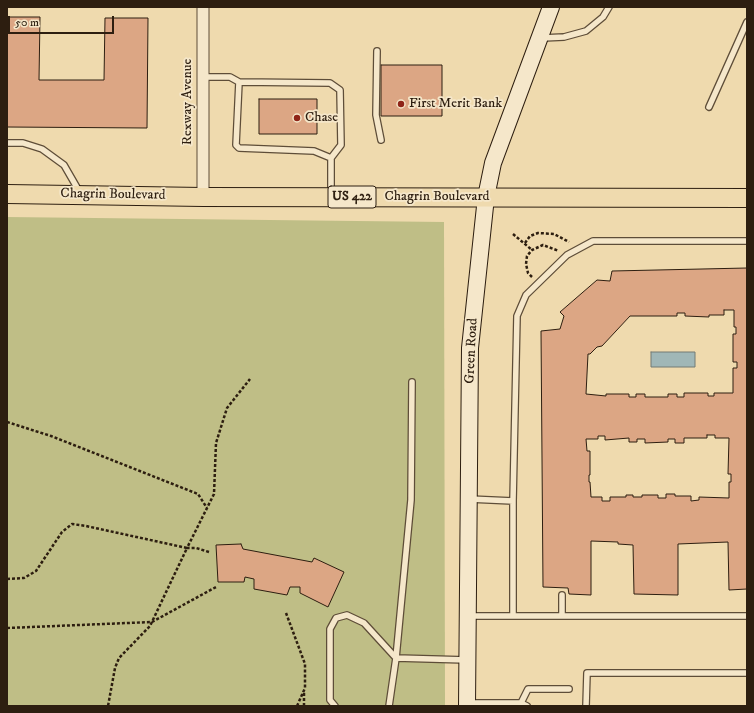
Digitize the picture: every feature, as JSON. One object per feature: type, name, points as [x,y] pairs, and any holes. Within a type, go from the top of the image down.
[{"type":"main road","name":"Green Road","points":[[467,704],[470,348],[486,197],[493,163],[551,7]]},
{"type":"main road","name":"Chagrin Boulevard","points":[[7,194],[203,197],[747,198]]},
{"type":"street","name":"Rexway Avenue","points":[[203,7],[203,197]]},
{"type":"lane","points":[[540,38],[564,37],[586,30],[599,21],[610,7]]},
{"type":"lane","points":[[709,107],[747,22]]},
{"type":"lane","points":[[377,51],[376,115],[381,140]]},
{"type":"lane","points":[[203,77],[230,77],[239,82],[330,83],[336,86],[340,90],[341,145],[331,158],[331,197]]},
{"type":"lane","points":[[239,82],[236,145],[239,148],[314,151],[331,158]]},
{"type":"lane","points":[[7,143],[23,143],[42,149],[64,165],[82,195]]},
{"type":"lane","points":[[513,616],[513,501],[517,316],[526,295],[567,255],[593,241],[747,241]]},
{"type":"lane","points":[[389,706],[396,658],[411,500],[412,382]]},
{"type":"lane","points":[[469,499],[513,501]]},
{"type":"lane","points":[[562,594],[562,616]]},
{"type":"lane","points":[[335,706],[330,700],[330,629],[336,618],[347,615],[364,622],[396,658],[467,660]]},
{"type":"lane","points":[[468,616],[747,616]]},
{"type":"lane","points":[[586,706],[587,673],[747,673]]},
{"type":"lane","points":[[521,703],[528,689],[569,689]]},
{"type":"lane","points":[[467,704],[521,703],[527,706]]},
{"type":"path","points":[[525,243],[530,236],[538,233],[554,234],[568,242]]},
{"type":"path","points":[[513,234],[532,250]]},
{"type":"path","points":[[533,278],[528,272],[526,264],[532,250],[543,246],[559,251]]},
{"type":"path","points":[[108,706],[115,668],[119,658],[150,626],[214,494],[216,443],[227,408],[250,379]]},
{"type":"path","points":[[7,422],[51,436],[198,494],[207,508]]},
{"type":"path","points":[[7,579],[24,578],[36,571],[62,532],[72,524],[187,548],[196,548],[209,552]]},
{"type":"path","points":[[7,628],[152,622],[216,588]]},
{"type":"path","points":[[286,613],[305,664],[304,706]]},
{"type":"path","points":[[296,706],[304,688]]},
{"type":"shaded area","points":[[7,217],[444,222],[445,706],[7,706]]},
{"type":"water","points":[[651,352],[695,352],[695,367],[651,367]]},
{"type":"building","points":[[7,17],[40,17],[39,80],[104,80],[105,18],[148,18],[147,128],[7,127]]},
{"type":"building","points":[[381,65],[442,65],[442,116],[381,116]]},
{"type":"building","points":[[259,99],[317,99],[317,134],[259,134]]},
{"type":"building","points":[[747,268],[747,589],[729,590],[728,542],[678,544],[678,595],[634,594],[633,545],[618,544],[618,542],[591,541],[591,595],[569,594],[568,588],[543,587],[541,331],[560,329],[564,316],[560,312],[597,280],[610,281],[612,271]],"holes":[[[724,310],[734,310],[734,327],[736,327],[736,334],[733,334],[733,362],[737,362],[737,368],[733,368],[733,393],[714,393],[714,396],[708,396],[708,393],[684,393],[684,397],[677,397],[677,394],[668,394],[668,397],[645,397],[645,394],[636,394],[636,397],[629,397],[629,394],[606,394],[606,396],[586,394],[588,354],[590,354],[597,347],[602,346],[630,316],[677,316],[677,313],[685,313],[685,316],[709,317],[709,315],[724,315]],[[707,435],[715,435],[715,438],[729,438],[728,474],[731,474],[731,482],[729,482],[729,498],[699,497],[699,500],[691,501],[691,496],[675,496],[675,494],[666,494],[666,498],[658,498],[658,495],[642,495],[642,497],[626,495],[626,497],[610,497],[610,501],[602,501],[602,497],[591,497],[589,482],[590,451],[587,451],[586,439],[598,439],[598,436],[605,436],[605,440],[629,438],[629,442],[637,442],[637,439],[645,439],[645,443],[668,442],[668,439],[675,439],[675,443],[684,443],[684,438],[707,438]]]},
{"type":"building","points":[[241,544],[243,549],[312,562],[314,558],[344,572],[328,607],[300,593],[300,587],[290,587],[287,595],[254,589],[254,579],[245,577],[244,582],[218,582],[216,545]]},
{"type":"place","name":"First Merit Bank","points":[[401,104]]},
{"type":"place","name":"Chase","points":[[297,118]]}]
